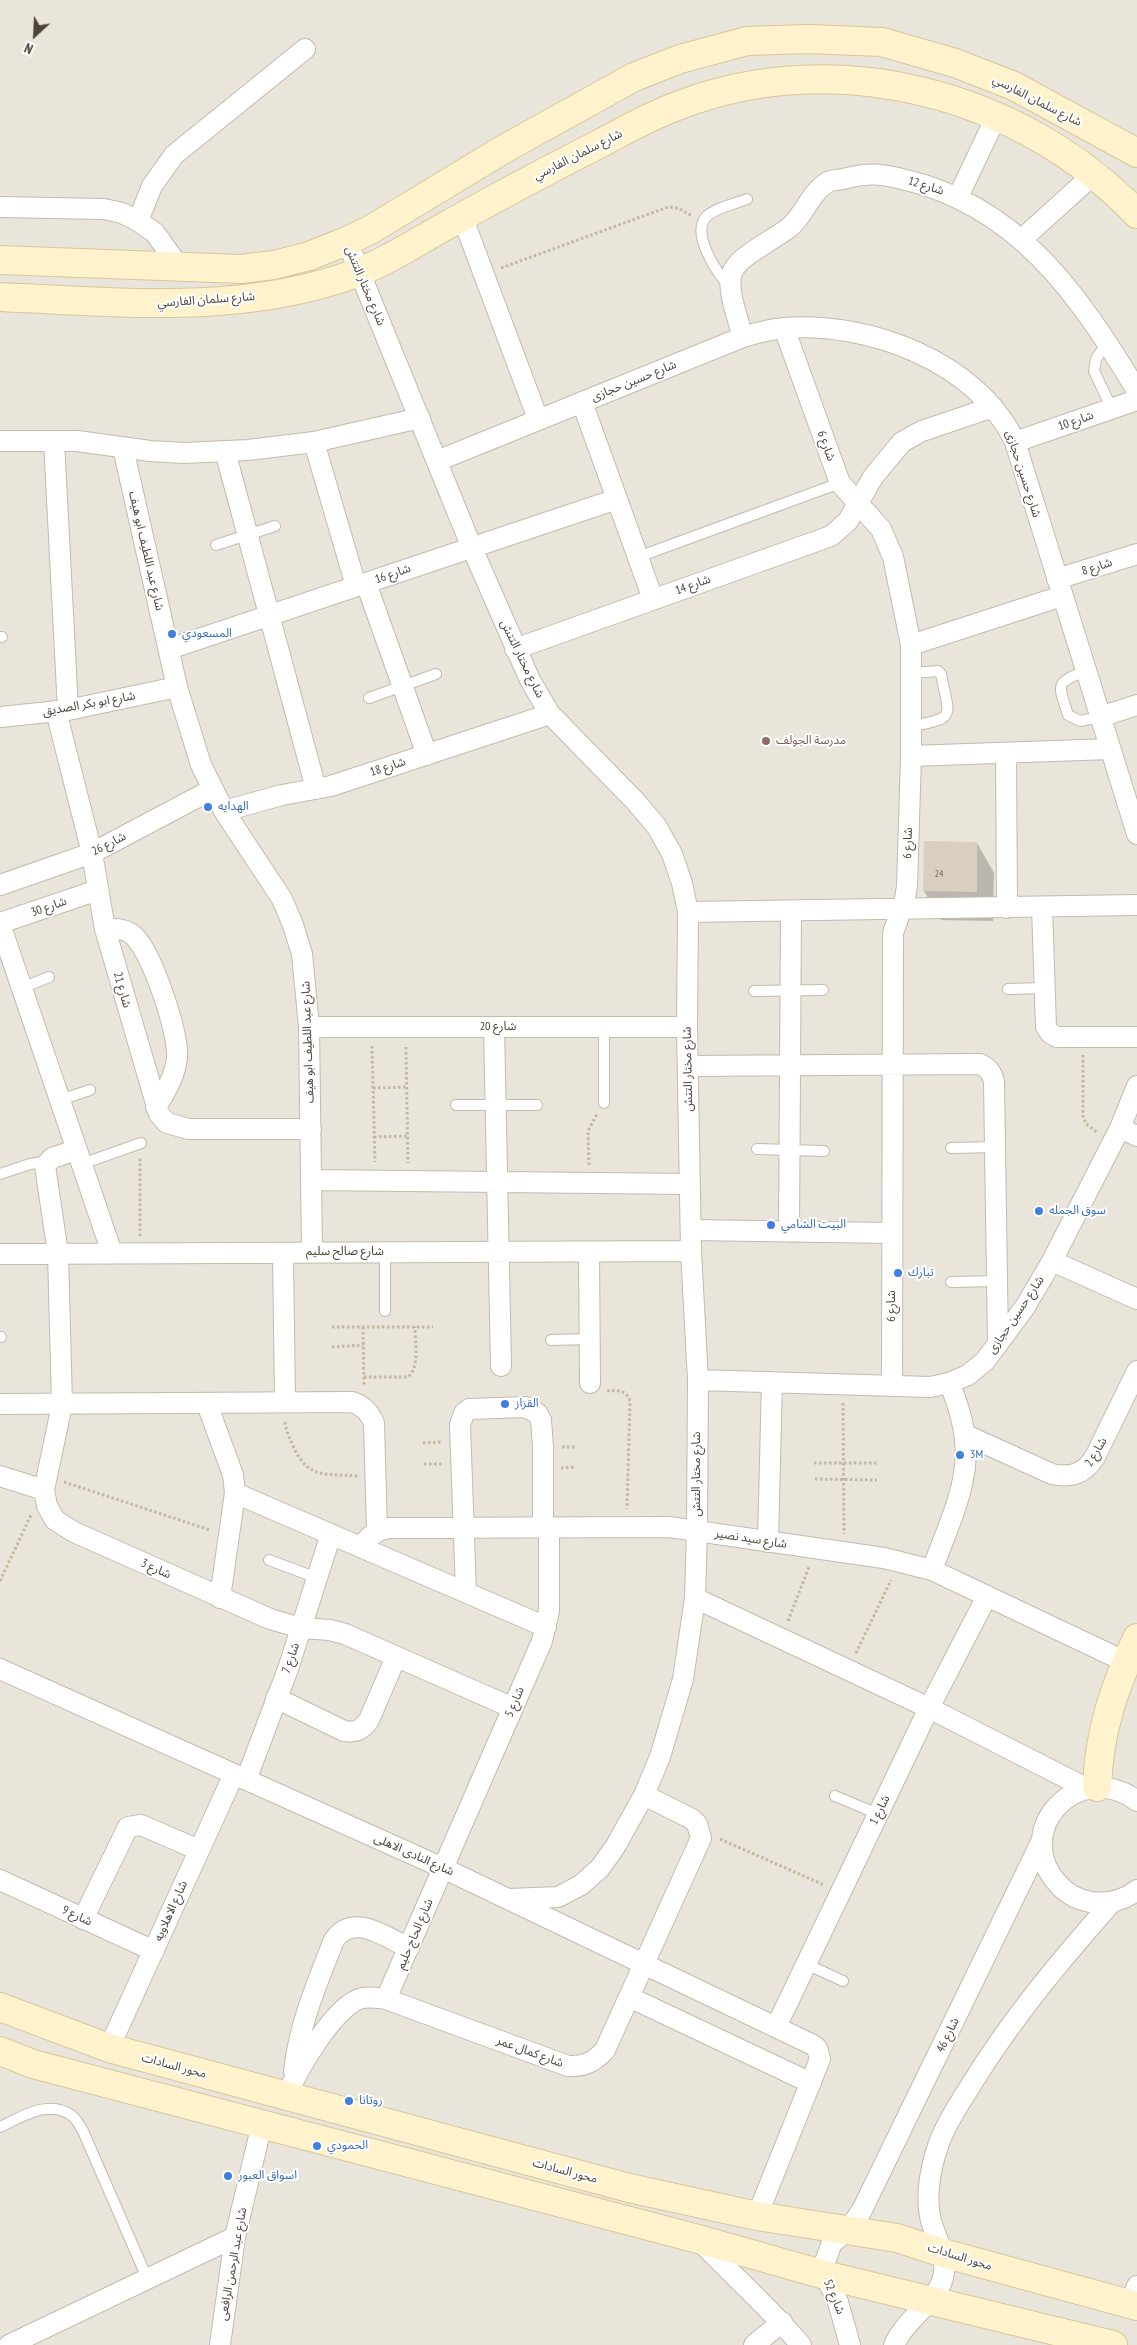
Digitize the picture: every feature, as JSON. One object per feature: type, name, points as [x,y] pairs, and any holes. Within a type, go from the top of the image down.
[{"type":"street","name":"شارع سلمان الفارسي","points":[[0,260],[241,270],[308,256],[370,230],[504,149],[634,77],[680,59],[747,41],[810,38],[882,42],[955,63],[1014,86],[1137,153]]},
{"type":"street","points":[[138,221],[152,186],[174,155],[305,49]]},
{"type":"street","name":"شارع سلمان الفارسي","points":[[0,297],[151,304],[193,303],[278,294],[360,272],[462,216],[679,105],[718,93],[758,85],[823,80],[879,83],[927,92],[997,115],[1055,147],[1094,174],[1137,214]]},
{"type":"street","points":[[958,197],[997,115]]},
{"type":"street","name":"شارع 12","points":[[729,286],[736,264],[765,242],[788,229],[798,220],[813,198],[829,182],[878,173],[927,184],[981,209],[1022,239],[1062,281],[1107,342],[1137,391]]},
{"type":"street","points":[[1022,239],[1094,174]]},
{"type":"street","points":[[0,207],[104,210],[122,213],[155,233],[180,268]]},
{"type":"street","points":[[462,216],[538,419]]},
{"type":"street","name":"شارع مختار التتش","points":[[347,241],[472,548],[530,680],[550,714],[637,803],[657,827],[672,854],[682,883],[688,912],[687,1027],[690,1230],[698,1380],[696,1598],[683,1679],[660,1757],[644,1795],[615,1847],[600,1868],[581,1885],[558,1896],[510,1899]]},
{"type":"street","points":[[729,286],[743,337]]},
{"type":"street","name":"شارع حسين حجازى","points":[[437,461],[743,337],[784,328],[841,330],[897,344],[924,356],[949,370],[993,407],[1006,422],[1015,442],[1137,834]]},
{"type":"street","name":"شارع 6","points":[[784,328],[840,483],[881,529],[893,557],[911,645],[911,756],[907,886],[902,909],[893,933],[892,1386]]},
{"type":"street","name":"شارع 10","points":[[1015,442],[1137,400]]},
{"type":"street","points":[[582,402],[653,599]]},
{"type":"street","name":"شارع 14","points":[[515,649],[831,536],[848,520],[873,477],[902,442],[922,432],[993,407]]},
{"type":"street","points":[[0,441],[77,441],[122,448],[184,454],[314,442],[420,418]]},
{"type":"street","name":"شارع 21","points":[[54,441],[62,711],[92,853],[105,929],[156,1107],[167,1123],[189,1129],[311,1129]]},
{"type":"street","points":[[314,442],[361,585],[403,686],[427,755]]},
{"type":"street","name":"شارع عبد اللطيف ابو هيف","points":[[122,448],[177,687],[201,764],[224,811],[282,899],[294,926],[302,954],[309,1027],[312,1252]]},
{"type":"street","points":[[225,451],[316,789]]},
{"type":"street","name":"شارع 16","points":[[169,649],[617,499]]},
{"type":"street","name":"شارع 8","points":[[911,645],[1059,588],[1137,554]]},
{"type":"street","name":"شارع ابو بكر الصديق","points":[[0,717],[62,711],[177,687]]},
{"type":"street","points":[[1100,717],[1137,705]]},
{"type":"street","name":"شارع 18","points":[[224,811],[282,795],[316,789],[427,755],[550,714]]},
{"type":"street","points":[[911,756],[1110,749]]},
{"type":"street","points":[[1006,753],[1007,908]]},
{"type":"street","name":"شارع 26","points":[[0,885],[92,853],[213,789]]},
{"type":"street","name":"شارع 30","points":[[0,924],[98,890]]},
{"type":"street","points":[[688,912],[1137,905]]},
{"type":"street","points":[[1042,907],[1046,1027],[1050,1033],[1058,1037],[1137,1036]]},
{"type":"street","points":[[790,1232],[791,911]]},
{"type":"street","points":[[0,924],[112,1253]]},
{"type":"street","points":[[105,929],[126,930],[141,945],[152,964],[178,1042],[174,1074],[156,1107]]},
{"type":"street","name":"شارع 20","points":[[309,1027],[687,1027]]},
{"type":"street","points":[[494,1027],[501,1366]]},
{"type":"street","points":[[688,1066],[980,1064],[987,1068],[992,1074],[994,1082],[998,1344]]},
{"type":"street","name":"شارع حسين حجازى","points":[[698,1380],[930,1387],[949,1383],[968,1375],[985,1362],[1025,1307],[1052,1261],[1123,1135],[1137,1086]]},
{"type":"street","points":[[48,1161],[79,1157]]},
{"type":"street","name":"شارع 3","points":[[48,1161],[45,1171],[58,1253],[62,1405],[45,1483],[47,1506],[55,1520],[74,1532],[270,1619],[301,1628],[330,1630],[345,1634],[512,1708]]},
{"type":"street","points":[[311,1180],[690,1184]]},
{"type":"street","points":[[690,1230],[892,1233]]},
{"type":"street","name":"شارع صالح سليم","points":[[0,1254],[283,1252],[589,1253],[691,1251]]},
{"type":"street","points":[[283,1252],[284,1402]]},
{"type":"street","points":[[589,1253],[590,1383]]},
{"type":"street","points":[[1052,1261],[1137,1299]]},
{"type":"street","name":"شارع 2","points":[[966,1435],[1052,1474],[1065,1477],[1078,1474],[1088,1467],[1095,1457],[1137,1371]]},
{"type":"street","points":[[768,1542],[772,1382]]},
{"type":"street","points":[[932,1570],[960,1494],[966,1464],[966,1435],[960,1408],[949,1383]]},
{"type":"street","points":[[0,1404],[352,1402],[362,1406],[370,1413],[374,1423],[377,1530],[361,1547]]},
{"type":"street","points":[[207,1404],[233,1475],[235,1493],[220,1598]]},
{"type":"street","name":"شارع 5","points":[[443,1868],[546,1627],[550,1595],[541,1420],[532,1409],[525,1407],[469,1409],[461,1419],[466,1592]]},
{"type":"street","points":[[0,1476],[45,1483]]},
{"type":"street","points":[[235,1493],[546,1627]]},
{"type":"street","name":"شارع سيد نصير","points":[[377,1530],[389,1528],[463,1527],[669,1527],[901,1561],[932,1570],[1126,1662]]},
{"type":"street","name":"شارع 7","points":[[240,1777],[276,1698],[331,1534]]},
{"type":"street","name":"شارع 1","points":[[776,2026],[929,1708],[987,1596]]},
{"type":"street","points":[[696,1598],[1092,1787],[1113,1788],[1128,1794],[1137,1801]]},
{"type":"street","points":[[1092,1787],[1102,1730],[1126,1662],[1137,1638]]},
{"type":"street","points":[[276,1698],[344,1730],[354,1732],[363,1728],[369,1720],[396,1657]]},
{"type":"street","name":"شارع النادى الاهلى","points":[[0,1669],[443,1868],[812,2044],[820,2053],[820,2059],[810,2083]]},
{"type":"street","name":"شارع الاهلاويه","points":[[109,2048],[199,1850],[240,1777]]},
{"type":"street","name":"شارع 46","points":[[849,2229],[874,2186],[1042,1840],[1044,1828],[1055,1808],[1063,1800],[1092,1787]]},
{"type":"street","points":[[644,1795],[692,1819],[701,1830]]},
{"type":"street","points":[[83,1919],[128,1827],[142,1824],[199,1850]]},
{"type":"street","name":"شارع كمال عمر","points":[[290,2087],[312,2049],[348,2006],[360,1999],[373,1997],[386,1999],[568,2066],[589,2064],[605,2050],[699,1845],[701,1830]]},
{"type":"street","points":[[1042,1840],[1046,1866],[1062,1888],[1086,1901],[1112,1902]]},
{"type":"street","name":"شارع الحاج حليم","points":[[386,1999],[443,1868]]},
{"type":"street","name":"شارع 9","points":[[0,1880],[154,1951]]},
{"type":"street","points":[[894,2345],[912,2317],[931,2300],[943,2278],[943,2253],[930,2216],[928,2196],[936,2152],[956,2108],[1012,2022],[1059,1962],[1112,1902],[1137,1890]]},
{"type":"street","points":[[290,2087],[304,2021],[338,1933],[345,1928],[362,1926],[409,1948]]},
{"type":"street","points":[[629,1997],[810,2083],[757,2216]]},
{"type":"street","name":"محور السادات","points":[[0,2007],[109,2048],[290,2087],[629,2188],[757,2216],[897,2238],[943,2253],[1135,2299]]},
{"type":"street","points":[[0,2052],[33,2064],[698,2239],[824,2275],[1113,2345]]},
{"type":"street","name":"شارع عبد الرحمن الرافعى","points":[[220,2345],[235,2237],[262,2124]]},
{"type":"street","name":"شارع 52","points":[[849,2229],[840,2235],[827,2253],[824,2275],[838,2302],[850,2345]]},
{"type":"street","points":[[9,2345],[235,2237]]},
{"type":"street","points":[[698,2239],[782,2322],[801,2345]]},
{"type":"street","points":[[754,2345],[782,2322]]},
{"type":"lane","points":[[729,286],[719,276],[710,260],[702,234],[702,224],[706,217],[713,212],[747,199]]},
{"type":"lane","points":[[1107,342],[1096,358],[1094,371],[1112,409]]},
{"type":"lane","points":[[638,557],[840,483]]},
{"type":"lane","points":[[216,545],[275,526]]},
{"type":"lane","points":[[911,673],[938,671],[941,674],[947,716],[941,721],[911,726]]},
{"type":"lane","points":[[1086,671],[1065,678],[1061,684],[1063,699],[1068,715],[1073,719],[1080,721],[1100,717]]},
{"type":"lane","points":[[369,698],[436,674]]},
{"type":"lane","points":[[22,988],[49,977]]},
{"type":"lane","points":[[1008,989],[1045,988]]},
{"type":"lane","points":[[754,991],[823,990]]},
{"type":"lane","points":[[604,1027],[604,1103]]},
{"type":"lane","points":[[60,1100],[90,1090]]},
{"type":"lane","points":[[456,1105],[536,1105]]},
{"type":"lane","points":[[79,1157],[141,1143]]},
{"type":"lane","points":[[951,1148],[996,1147]]},
{"type":"lane","points":[[757,1149],[824,1151]]},
{"type":"lane","points":[[0,1174],[30,1164],[48,1161]]},
{"type":"lane","points":[[385,1252],[385,1311]]},
{"type":"lane","points":[[951,1282],[997,1281]]},
{"type":"lane","points":[[551,1340],[590,1339]]},
{"type":"lane","points":[[269,1560],[316,1578]]},
{"type":"lane","points":[[835,1796],[878,1814]]},
{"type":"lane","points":[[806,1964],[844,1981]]},
{"type":"lane","points":[[0,2127],[34,2111],[54,2108],[72,2115],[83,2131],[147,2278]]},
{"type":"path","points":[[484,274],[668,207],[686,211],[702,224]]},
{"type":"path","points":[[372,1027],[375,1181]]},
{"type":"path","points":[[406,1027],[409,1181]]},
{"type":"path","points":[[1082,1037],[1083,1116],[1086,1124],[1092,1130],[1123,1135]]},
{"type":"path","points":[[373,1088],[407,1087]]},
{"type":"path","points":[[590,1183],[588,1131],[592,1120],[604,1103]]},
{"type":"path","points":[[374,1138],[408,1136]]},
{"type":"path","points":[[140,1253],[141,1143]]},
{"type":"path","points":[[362,1406],[365,1399],[363,1327]]},
{"type":"path","points":[[364,1377],[408,1377],[412,1374],[415,1363],[415,1327]]},
{"type":"path","points":[[332,1347],[363,1345]]},
{"type":"path","points":[[590,1383],[595,1390],[619,1390],[628,1396],[630,1401],[626,1527]]},
{"type":"path","points":[[843,1384],[844,1552]]},
{"type":"path","points":[[284,1402],[288,1435],[304,1466],[316,1472],[376,1477]]},
{"type":"path","points":[[814,1463],[877,1463]]},
{"type":"path","points":[[815,1479],[877,1480]]},
{"type":"path","points":[[0,1581],[19,1536],[45,1483],[230,1536]]},
{"type":"path","points":[[781,1638],[816,1549]]},
{"type":"path","points":[[848,1670],[901,1561]]},
{"type":"path","points":[[701,1830],[840,1893]]},
{"type":"shaded area","points":[[0,0],[1137,0],[1137,2345],[0,2345]]},
{"type":"building","points":[[924,841],[977,842],[977,892],[923,891]]},
{"type":"place","name":"المسعودي","points":[[172,634]]},
{"type":"place","name":"مدرسة الجولف","points":[[766,741]]},
{"type":"place","name":"الهدايه","points":[[208,807]]},
{"type":"place","name":"سوق الجمله","points":[[1039,1211]]},
{"type":"place","name":"البيت الشامي","points":[[771,1225]]},
{"type":"place","name":"تبارك","points":[[898,1273]]},
{"type":"place","name":"القزاز","points":[[505,1404]]},
{"type":"place","name":"3M","points":[[960,1455]]},
{"type":"place","name":"روتانا","points":[[349,2101]]},
{"type":"place","name":"الحمودي","points":[[317,2146]]},
{"type":"place","name":"اسواق العبور","points":[[228,2176]]}]
